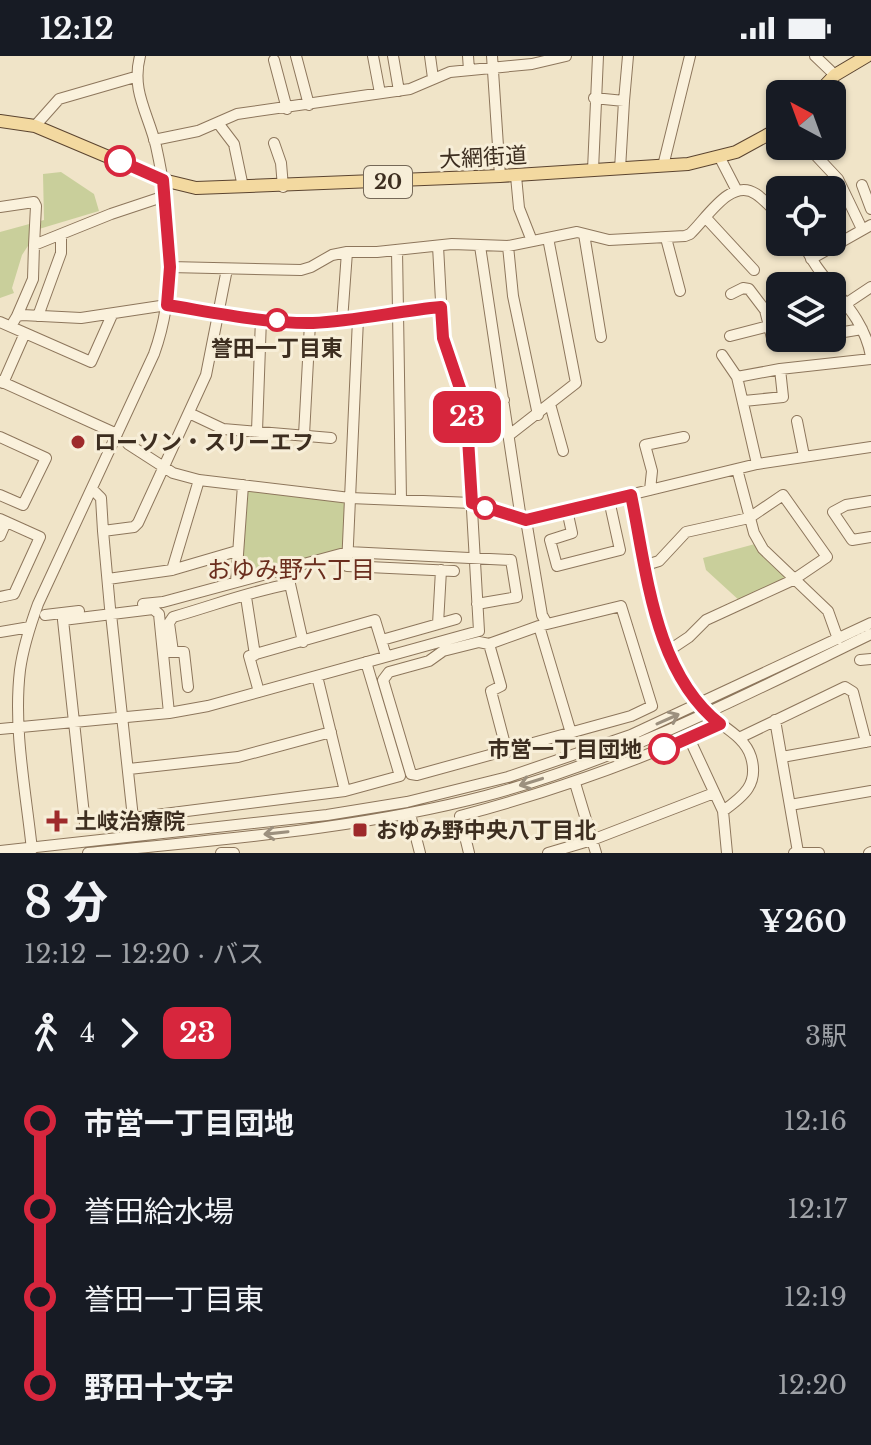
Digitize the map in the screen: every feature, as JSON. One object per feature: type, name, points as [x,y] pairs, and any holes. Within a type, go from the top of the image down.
[{"type":"main road","points":[[830,80],[849,60],[867,56]]},
{"type":"main road","name":"大網街道","points":[[0,121],[35,126],[163,180],[196,188],[283,187],[663,166],[720,158],[766,136]]},
{"type":"street","points":[[32,850],[20,727],[21,668],[30,627],[154,354],[167,305],[170,267],[165,196],[154,140],[135,77],[140,56]]},
{"type":"street","points":[[296,56],[309,105]]},
{"type":"street","points":[[373,56],[380,93]]},
{"type":"street","points":[[393,56],[399,91]]},
{"type":"street","points":[[430,56],[433,78]]},
{"type":"street","points":[[468,56],[469,70]]},
{"type":"street","points":[[154,140],[198,131],[237,114],[410,89],[433,78],[492,62],[566,56]]},
{"type":"street","points":[[593,170],[598,56]]},
{"type":"street","points":[[620,169],[628,56]]},
{"type":"street","points":[[663,166],[690,56]]},
{"type":"street","points":[[815,56],[835,75]]},
{"type":"street","points":[[274,60],[287,109]]},
{"type":"street","points":[[492,62],[500,176]]},
{"type":"street","points":[[35,126],[59,99],[135,77]]},
{"type":"street","points":[[594,98],[624,101]]},
{"type":"street","points":[[218,123],[234,144],[243,187]]},
{"type":"street","points":[[274,143],[281,163],[283,187]]},
{"type":"street","points":[[720,158],[736,189]]},
{"type":"street","points":[[811,259],[867,227],[838,179],[820,160]]},
{"type":"street","points":[[516,176],[519,208],[532,241]]},
{"type":"street","points":[[862,185],[871,209]]},
{"type":"street","points":[[170,267],[301,270],[332,255],[347,252],[438,246],[508,246],[577,232],[609,240],[666,238],[690,234],[718,203],[736,189],[746,189],[766,203]]},
{"type":"street","points":[[34,245],[165,196]]},
{"type":"street","points":[[0,207],[34,202],[36,206],[33,279],[14,321]]},
{"type":"street","points":[[706,218],[754,270]]},
{"type":"street","points":[[584,234],[601,337]]},
{"type":"street","points":[[38,316],[61,253],[61,237]]},
{"type":"street","points":[[508,436],[576,383],[548,238]]},
{"type":"street","points":[[666,238],[680,291]]},
{"type":"street","points":[[0,729],[169,713],[208,706],[479,631],[466,406],[443,338],[438,246]]},
{"type":"street","points":[[480,246],[523,519],[543,625],[571,733]]},
{"type":"street","points":[[508,246],[513,296],[538,415]]},
{"type":"street","points":[[397,250],[401,499]]},
{"type":"street","points":[[342,321],[347,252]]},
{"type":"street","points":[[737,377],[871,357],[870,341],[847,303],[810,256]]},
{"type":"street","points":[[103,531],[134,527],[138,523],[206,375],[227,269]]},
{"type":"street","points":[[847,303],[871,287]]},
{"type":"street","points":[[731,294],[743,288],[749,289],[766,314]]},
{"type":"street","points":[[0,322],[38,316],[112,315],[167,305],[218,314],[310,323],[441,307]]},
{"type":"street","points":[[14,321],[25,333],[91,362],[112,315]]},
{"type":"street","points":[[257,431],[261,318]]},
{"type":"street","points":[[358,319],[347,566],[454,571]]},
{"type":"street","points":[[304,435],[310,323]]},
{"type":"street","points":[[730,336],[766,327]]},
{"type":"street","points":[[846,332],[862,329]]},
{"type":"street","points":[[25,333],[1,382],[117,434]]},
{"type":"street","points":[[722,355],[737,377],[757,464]]},
{"type":"street","points":[[744,401],[783,397],[780,369]]},
{"type":"street","points":[[466,406],[504,400]]},
{"type":"street","points":[[550,404],[563,451]]},
{"type":"street","points":[[189,413],[223,429],[331,438]]},
{"type":"street","points":[[797,421],[804,456]]},
{"type":"street","points":[[0,437],[46,458],[23,505],[0,495]]},
{"type":"street","points":[[650,490],[652,471],[645,445],[684,437]]},
{"type":"street","points":[[128,444],[164,468],[199,480],[350,498],[472,503],[523,519],[757,464],[871,447]]},
{"type":"street","points":[[737,469],[749,518],[763,549],[828,611],[838,639]]},
{"type":"street","points":[[172,570],[199,480]]},
{"type":"street","points":[[236,582],[243,485]]},
{"type":"street","points":[[92,489],[101,498],[133,818]]},
{"type":"street","points":[[631,495],[651,596],[668,651],[699,705],[739,738],[752,758],[753,784],[723,811]]},
{"type":"street","points":[[646,565],[659,561],[686,532],[749,518],[783,495],[827,557],[793,580],[706,620],[689,637],[668,651]]},
{"type":"street","points":[[567,510],[572,533],[550,540],[557,566],[620,550],[609,500]]},
{"type":"street","points":[[871,501],[846,505],[833,512],[852,540],[871,537]]},
{"type":"street","points":[[0,536],[3,521],[40,537],[14,594],[0,597]]},
{"type":"street","points":[[108,579],[172,570],[237,551]]},
{"type":"street","points":[[366,662],[400,776],[345,791],[85,824],[63,620],[163,602],[348,552],[511,560],[517,597],[477,604]]},
{"type":"street","points":[[438,624],[441,570]]},
{"type":"street","points":[[169,713],[169,623],[173,617],[290,584],[303,642]]},
{"type":"street","points":[[246,597],[255,655]]},
{"type":"street","points":[[621,606],[652,706],[631,716],[507,752],[411,774],[383,680],[389,672],[429,661],[443,651],[479,642],[489,644],[543,625],[621,606]]},
{"type":"street","points":[[45,615],[153,609],[159,614],[168,652]]},
{"type":"street","points":[[382,640],[456,619]]},
{"type":"street","points":[[259,692],[249,656],[375,620],[386,656]]},
{"type":"street","points":[[0,851],[32,850],[313,816],[407,802],[508,777],[631,735],[871,623]]},
{"type":"street","points":[[0,632],[30,627]]},
{"type":"street","points":[[88,853],[320,828],[410,814],[487,795],[613,755],[707,714],[871,634]]},
{"type":"street","points":[[489,644],[501,686],[491,691],[507,752]]},
{"type":"street","points":[[168,652],[184,652],[188,687]]},
{"type":"street","points":[[317,676],[345,791]]},
{"type":"street","points":[[739,738],[845,687],[853,692],[868,742],[782,757]]},
{"type":"street","points":[[775,720],[798,852]]},
{"type":"street","points":[[469,853],[460,816],[575,783],[720,724]]},
{"type":"street","points":[[129,769],[238,757],[331,732]]},
{"type":"street","points":[[689,738],[723,811],[727,853]]},
{"type":"street","points":[[575,783],[596,853]]},
{"type":"street","points":[[790,805],[871,791]]},
{"type":"street","points":[[548,853],[592,840],[714,793]]},
{"type":"street","points":[[410,814],[420,853]]},
{"type":"street","points":[[221,853],[234,853]]},
{"type":"street","points":[[792,853],[819,853]]},
{"type":"green space","points":[[61,172],[94,194],[99,211],[39,229],[22,255],[12,288],[14,293],[0,298],[0,232],[44,220],[43,174]]},
{"type":"green space","points":[[247,487],[345,499],[345,551],[238,577]]},
{"type":"green space","points":[[755,544],[787,579],[741,602],[706,570],[703,558]]},
{"type":"bus line","name":"23","points":[[120,161],[163,180],[170,267],[167,305],[218,314],[310,323],[441,307],[443,338],[466,406],[472,503],[526,520],[631,495],[651,596],[668,651],[699,705],[720,724],[664,749]]},
{"type":"place","name":"誉田一丁目東","points":[[277,320]]},
{"type":"place","name":"ローソン・スリーエフ","points":[[78,442]]},
{"type":"place","name":"市営一丁目団地","points":[[664,749]]},
{"type":"place","name":"土岐治療院","points":[[57,821]]},
{"type":"place","name":"おゆみ野中央八丁目北","points":[[360,830]]},
{"type":"district","name":"おゆみ野六丁目","points":[[291,570]]}]
